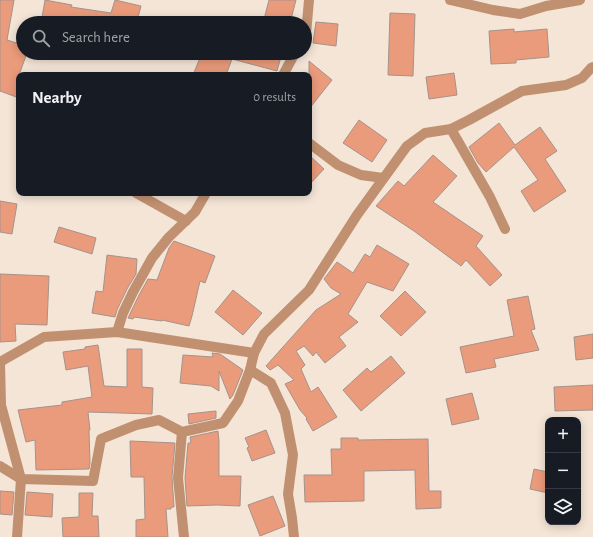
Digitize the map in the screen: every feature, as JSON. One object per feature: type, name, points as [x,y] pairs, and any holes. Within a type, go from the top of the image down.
[{"type":"street","points":[[307,16],[308,0]]},
{"type":"street","points":[[450,0],[493,10],[520,14],[546,6],[580,0]]},
{"type":"street","points":[[285,72],[291,60]]},
{"type":"street","points":[[0,466],[21,479],[93,481],[101,439],[136,425],[159,420],[182,432],[223,423],[238,401],[250,370],[254,353],[264,334],[309,290],[357,215],[406,146],[425,133],[451,129],[522,91],[566,85],[582,78],[593,67]]},
{"type":"street","points":[[451,129],[490,196],[505,229]]},
{"type":"street","points":[[312,145],[338,165],[361,175],[383,178]]},
{"type":"street","points":[[141,196],[186,221]]},
{"type":"street","points":[[117,332],[123,313],[152,258],[169,237],[195,212],[204,196]]},
{"type":"street","points":[[17,537],[21,479],[1,405],[0,362],[44,336],[117,332],[254,353]]},
{"type":"street","points":[[250,370],[271,383],[285,413],[294,455],[288,494],[294,537]]},
{"type":"street","points":[[182,432],[178,478],[184,537]]},
{"type":"building","points":[[0,0],[14,0],[7,40],[16,43],[16,60],[24,60],[20,72],[16,72],[16,97],[0,91]]},
{"type":"building","points":[[45,0],[72,5],[71,7],[111,13],[115,0],[141,6],[138,16],[42,16]]},
{"type":"building","points":[[269,0],[296,0],[292,16],[265,16]]},
{"type":"building","points":[[390,13],[415,14],[413,76],[388,75]]},
{"type":"building","points":[[316,22],[338,24],[336,46],[313,43]]},
{"type":"building","points":[[514,29],[514,32],[547,29],[549,57],[516,60],[516,63],[491,64],[489,31]]},
{"type":"building","points":[[199,60],[232,60],[227,72],[194,72]]},
{"type":"building","points":[[236,60],[280,60],[277,71]]},
{"type":"building","points":[[309,61],[332,80],[312,105],[312,72],[309,72]]},
{"type":"building","points":[[454,73],[457,95],[429,99],[426,77]]},
{"type":"building","points":[[359,120],[387,140],[372,162],[343,143]]},
{"type":"building","points":[[499,123],[515,145],[540,127],[557,151],[545,159],[566,191],[534,212],[521,191],[538,180],[514,147],[486,172],[478,163],[469,147]]},
{"type":"building","points":[[433,155],[457,176],[433,202],[483,236],[476,246],[502,275],[490,286],[466,260],[461,266],[414,231],[376,206],[398,181],[404,186]]},
{"type":"building","points":[[312,158],[324,169],[312,182]]},
{"type":"building","points":[[0,201],[17,204],[12,234],[0,232]]},
{"type":"building","points":[[59,227],[96,238],[92,254],[54,242]]},
{"type":"building","points":[[174,241],[215,256],[205,283],[200,281],[189,326],[162,320],[134,317],[133,319],[128,318],[148,279],[157,280],[169,248]]},
{"type":"building","points":[[377,245],[409,264],[393,291],[367,282],[348,314],[358,322],[339,337],[346,346],[325,363],[316,352],[313,356],[304,346],[296,351],[305,365],[301,369],[311,392],[318,387],[337,417],[313,431],[306,419],[307,418],[300,410],[285,384],[294,380],[278,365],[270,370],[266,366],[316,310],[341,294],[331,288],[324,279],[337,262],[353,273],[365,254],[370,257]]},
{"type":"building","points":[[107,255],[137,259],[136,274],[127,289],[115,317],[92,313],[96,291],[103,292]]},
{"type":"building","points":[[0,274],[49,276],[47,325],[15,324],[16,341],[0,342]]},
{"type":"building","points":[[233,290],[262,313],[243,335],[215,312]]},
{"type":"building","points":[[405,291],[426,312],[401,336],[380,316]]},
{"type":"building","points":[[528,296],[535,329],[531,330],[539,350],[494,359],[496,367],[466,373],[460,347],[514,336],[507,300]]},
{"type":"building","points":[[593,334],[593,358],[576,360],[574,337]]},
{"type":"building","points":[[98,345],[104,386],[127,387],[127,349],[142,349],[142,387],[153,388],[152,414],[88,412],[90,430],[89,469],[36,470],[35,440],[26,442],[18,410],[62,405],[62,402],[92,397],[88,366],[66,370],[63,352],[85,349],[85,347]]},
{"type":"building","points":[[212,353],[220,354],[243,370],[230,399],[219,371],[219,391],[211,386],[180,383],[183,355],[213,357]]},
{"type":"building","points":[[391,356],[405,373],[361,411],[343,390],[367,368],[371,372]]},
{"type":"building","points":[[593,385],[593,410],[555,411],[554,387]]},
{"type":"building","points":[[472,393],[479,419],[452,425],[446,399]]},
{"type":"building","points":[[216,411],[216,418],[189,424],[188,414]]},
{"type":"building","points":[[266,430],[275,453],[252,461],[247,448],[249,447],[245,438]]},
{"type":"building","points":[[218,431],[219,476],[241,476],[240,506],[187,506],[185,478],[188,443],[191,443],[190,437]]},
{"type":"building","points":[[341,438],[358,438],[358,440],[428,439],[429,491],[441,491],[441,508],[416,509],[415,470],[364,471],[364,501],[305,502],[304,475],[332,475],[331,449],[341,449]]},
{"type":"building","points":[[130,441],[175,443],[172,477],[174,507],[171,507],[171,509],[166,509],[168,537],[136,537],[136,520],[145,519],[144,477],[131,477]]},
{"type":"building","points":[[534,469],[545,471],[545,492],[530,489]]},
{"type":"building","points":[[0,491],[14,492],[12,515],[0,514]]},
{"type":"building","points":[[27,492],[53,494],[52,517],[25,515]]},
{"type":"building","points":[[79,493],[93,493],[92,516],[98,516],[99,537],[63,537],[62,518],[79,517]]},
{"type":"building","points":[[273,496],[285,526],[260,536],[248,505]]}]
